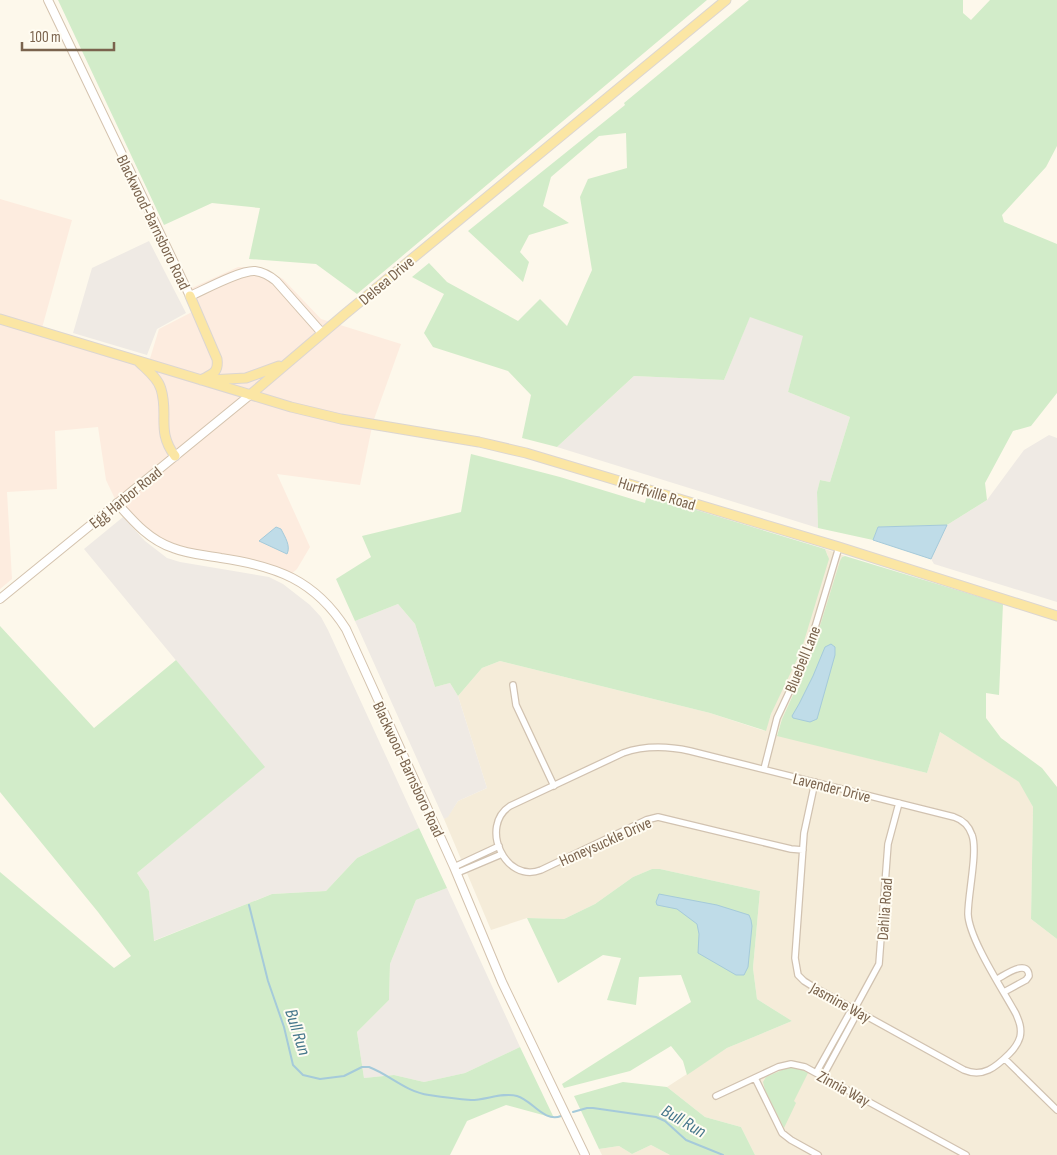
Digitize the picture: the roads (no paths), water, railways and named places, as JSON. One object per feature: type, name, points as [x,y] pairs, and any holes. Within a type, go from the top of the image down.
[{"type":"main road","name":"Blackwood-Barnsboro Road","points":[[48,0],[190,296],[240,274],[254,271],[267,274],[276,281],[322,333]]},
{"type":"main road","name":"Delsea Drive","points":[[250,395],[322,333],[726,0]]},
{"type":"main road","points":[[190,296],[217,359],[218,367],[216,371],[201,380]]},
{"type":"main road","points":[[0,319],[250,395]]},
{"type":"main road","points":[[137,360],[154,376],[162,390],[165,439],[175,456]]},
{"type":"main road","points":[[201,380],[246,378],[286,363]]},
{"type":"main road","name":"Egg Harbor Road","points":[[0,598],[250,395]]},
{"type":"main road","name":"Hurffville Road","points":[[250,395],[335,418],[479,442],[526,453],[839,547],[1057,616]]},
{"type":"main road","name":"Blackwood-Barnsboro Road","points":[[116,503],[151,537],[172,548],[273,568],[289,576],[310,589],[328,605],[346,629],[455,870],[502,982],[585,1155]]},
{"type":"street","name":"Bluebell Lane","points":[[764,769],[777,718],[807,654],[839,547]]},
{"type":"street","points":[[513,685],[516,705],[554,786]]},
{"type":"street","name":"Lavender Drive","points":[[502,854],[495,831],[501,814],[510,806],[623,754],[651,747],[677,748],[956,817],[971,830],[974,841],[969,921],[973,935],[1017,1016],[1020,1028],[1017,1044],[1005,1059]]},
{"type":"street","name":"Jasmine Way","points":[[815,782],[805,825],[795,953],[796,968],[801,978],[807,984],[970,1072],[980,1073],[990,1070],[1005,1059]]},
{"type":"street","name":"Dahlia Road","points":[[816,1073],[879,964],[888,844],[898,803]]},
{"type":"street","name":"Honeysuckle Drive","points":[[502,854],[514,868],[525,872],[534,872],[646,820],[658,817],[791,849],[803,850]]},
{"type":"street","points":[[455,870],[498,846]]},
{"type":"street","points":[[455,870],[502,854]]},
{"type":"street","points":[[997,979],[1020,967],[1026,968],[1028,971],[1029,976],[1026,980],[1004,992]]},
{"type":"street","name":"Dahlia Road","points":[[823,1076],[854,1019],[854,1010]]},
{"type":"street","points":[[1005,1059],[1057,1110]]},
{"type":"street","name":"Zinnia Way","points":[[716,1096],[781,1066],[800,1065],[966,1155]]},
{"type":"street","points":[[755,1078],[782,1133],[818,1155]]},
{"type":"water","points":[[947,525],[931,559],[873,540],[878,527]]},
{"type":"water","points":[[276,527],[281,529],[286,538],[288,545],[287,554],[259,541]]},
{"type":"water","points":[[831,644],[835,647],[835,655],[817,719],[810,722],[793,718],[792,716],[813,676],[825,647]]},
{"type":"water","points":[[659,894],[717,905],[749,915],[752,926],[748,967],[744,975],[736,975],[698,953],[699,934],[697,924],[677,909],[657,905],[656,902]]},
{"type":"waterway","name":"Bull Run","points":[[249,905],[268,981],[284,1027],[293,1065],[303,1075],[320,1079],[344,1076],[362,1067],[369,1067],[405,1087],[421,1093],[471,1100],[512,1095],[523,1098],[544,1114],[555,1117],[561,1116]]},
{"type":"waterway","name":"Bull Run","points":[[573,1112],[593,1108],[656,1117],[665,1121],[686,1140],[723,1155]]}]
